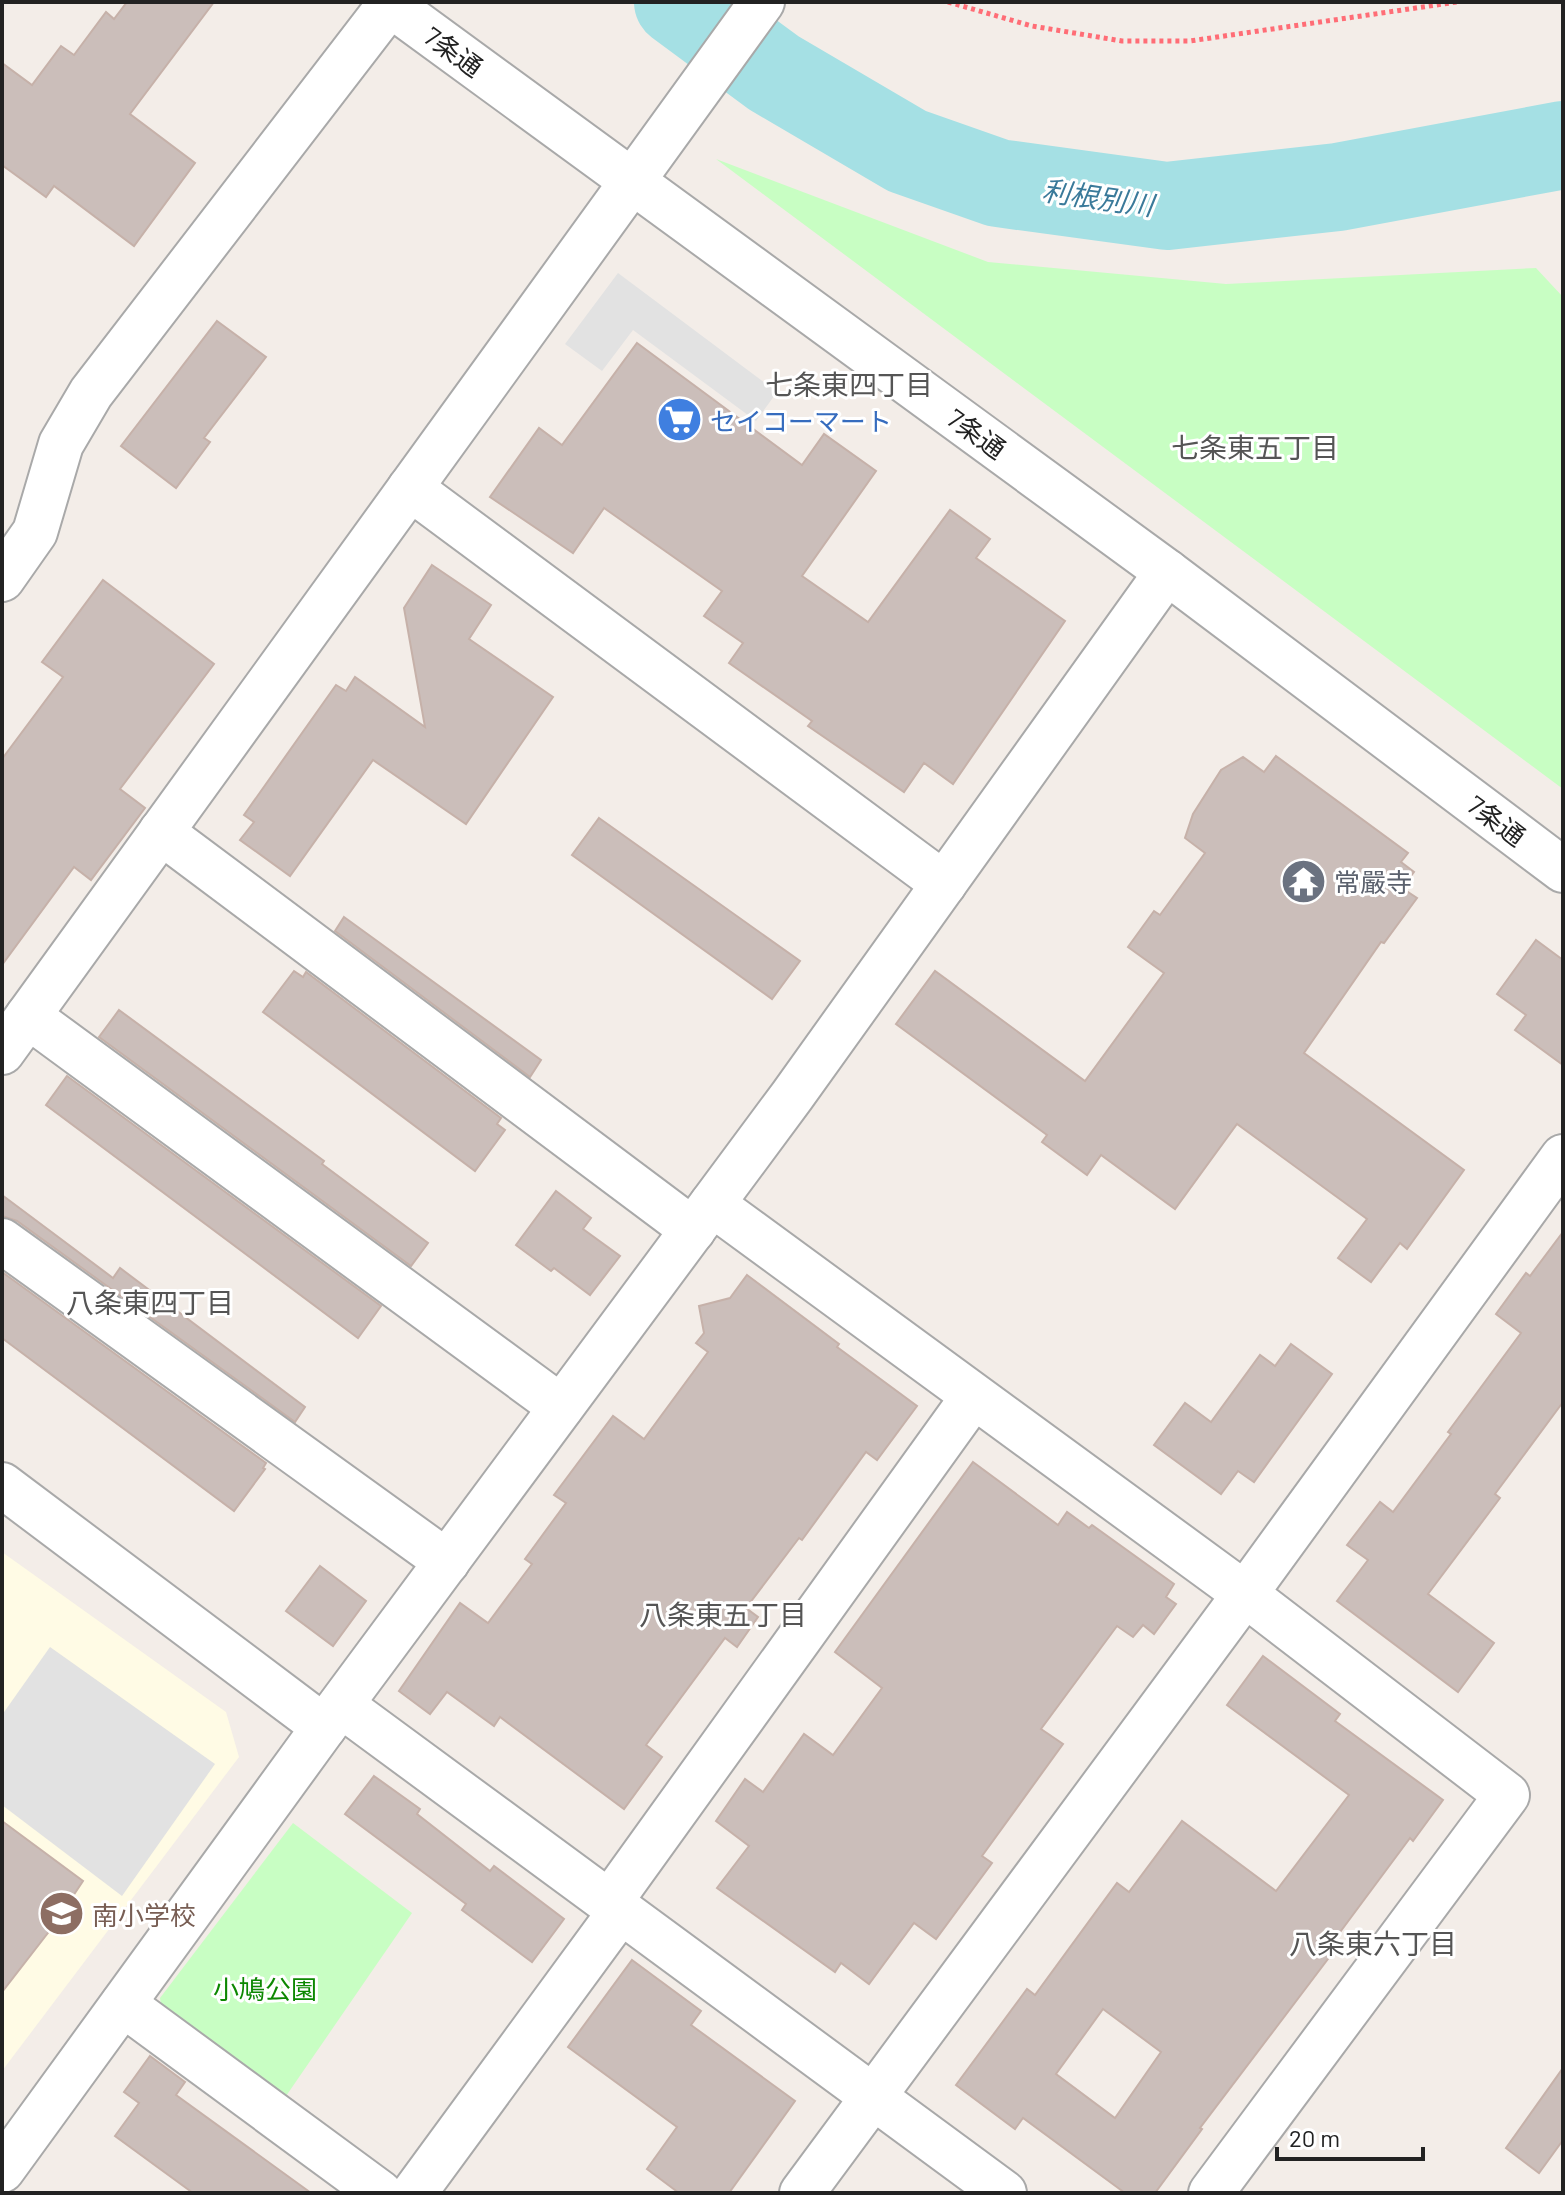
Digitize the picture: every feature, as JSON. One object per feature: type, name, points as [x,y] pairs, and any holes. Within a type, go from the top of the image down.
[{"type":"street","points":[[2,1052],[762,2]]},
{"type":"street","points":[[2,579],[35,532],[61,444],[91,393],[389,3]]},
{"type":"street","name":"7条通","points":[[389,3],[1167,572],[1563,870]]},
{"type":"street","points":[[410,488],[944,884]]},
{"type":"street","points":[[2,2170],[702,1217],[1167,572]]},
{"type":"street","points":[[161,832],[702,1217],[973,1397],[1245,1594],[1507,1795],[1211,2193]]},
{"type":"street","points":[[28,1016],[561,1407]]},
{"type":"street","points":[[802,2193],[1245,1594],[1563,1157]]},
{"type":"street","points":[[2,1241],[447,1562]]},
{"type":"street","points":[[414,2193],[973,1397]]},
{"type":"street","points":[[2,1485],[614,1907],[1004,2193]]},
{"type":"street","points":[[123,2004],[380,2193]]},
{"type":"path","points":[[948,2],[1032,26],[1122,41],[1190,41],[1457,2]]},
{"type":"shaded area","points":[[618,273],[777,392],[756,421],[633,330],[602,371],[565,344]]},
{"type":"shaded area","name":"南小学校","points":[[2,1552],[226,1712],[239,1757],[2,2071]]},
{"type":"shaded area","points":[[50,1647],[215,1764],[122,1896],[2,1805],[2,1715]]},
{"type":"green space","points":[[716,159],[988,262],[1226,284],[1536,268],[1563,297],[1563,789]]},
{"type":"green space","name":"小鳩公園","points":[[293,1823],[412,1913],[284,2099],[164,2024],[160,1998]]},
{"type":"building","points":[[127,2],[214,2],[130,114],[195,163],[134,246],[54,186],[46,197],[2,165],[2,63],[32,85],[61,46],[74,55],[106,12],[114,19]]},
{"type":"building","points":[[217,321],[266,357],[204,438],[210,442],[176,488],[121,446]]},
{"type":"building","points":[[637,343],[802,465],[824,434],[876,471],[802,576],[868,622],[950,510],[990,539],[976,558],[1065,621],[953,784],[924,763],[904,792],[808,726],[812,721],[729,663],[743,643],[704,616],[722,591],[604,508],[573,553],[490,497],[539,428],[562,445]]},
{"type":"building","points":[[432,565],[491,605],[469,639],[553,697],[466,824],[373,760],[290,876],[240,840],[254,822],[244,815],[336,685],[346,691],[355,677],[425,727],[404,608]]},
{"type":"building","points":[[103,580],[214,664],[120,789],[145,808],[91,880],[74,867],[2,965],[2,759],[63,677],[42,662]]},
{"type":"building","points":[[1276,756],[1408,853],[1401,862],[1414,872],[1402,888],[1417,898],[1384,943],[1381,942],[1304,1053],[1464,1170],[1407,1249],[1400,1243],[1371,1282],[1338,1258],[1367,1219],[1237,1124],[1175,1209],[1101,1155],[1087,1175],[1042,1142],[1047,1135],[896,1024],[935,971],[1085,1081],[1164,973],[1128,947],[1154,911],[1160,915],[1205,853],[1185,838],[1193,814],[1221,770],[1243,757],[1264,772]]},
{"type":"building","points":[[599,818],[800,961],[772,999],[572,855]]},
{"type":"building","points":[[344,917],[541,1060],[530,1077],[335,931]]},
{"type":"building","points":[[1536,940],[1563,960],[1563,1065],[1515,1030],[1526,1015],[1497,994]]},
{"type":"building","points":[[294,971],[303,977],[306,972],[501,1118],[497,1124],[505,1130],[475,1171],[263,1012]]},
{"type":"building","points":[[119,1010],[324,1161],[322,1164],[428,1243],[411,1266],[99,1037]]},
{"type":"building","points":[[67,1076],[381,1306],[358,1338],[46,1105]]},
{"type":"building","points":[[556,1191],[591,1218],[583,1229],[620,1256],[590,1295],[516,1245]]},
{"type":"building","points":[[2,1195],[113,1278],[120,1268],[305,1407],[295,1422],[17,1221],[2,1216]]},
{"type":"building","points":[[1563,1232],[1563,1402],[1495,1494],[1500,1498],[1428,1594],[1494,1643],[1458,1692],[1337,1601],[1368,1560],[1347,1545],[1380,1502],[1393,1512],[1521,1333],[1496,1314],[1526,1273],[1530,1276]]},
{"type":"building","points":[[2,1272],[266,1463],[265,1469],[234,1511],[2,1338]]},
{"type":"building","points":[[747,1275],[917,1406],[877,1460],[866,1452],[802,1540],[799,1538],[746,1608],[758,1617],[737,1647],[725,1638],[646,1745],[662,1757],[624,1809],[500,1717],[494,1726],[447,1692],[430,1714],[399,1691],[460,1603],[488,1623],[532,1564],[525,1559],[566,1503],[554,1495],[613,1416],[644,1439],[708,1352],[696,1343],[704,1333],[699,1306],[730,1298]]},
{"type":"building","points":[[1291,1344],[1332,1374],[1254,1482],[1238,1471],[1221,1494],[1154,1445],[1185,1403],[1211,1422],[1260,1355],[1275,1366]]},
{"type":"building","points":[[973,1462],[1058,1525],[1067,1512],[1089,1528],[1092,1525],[1174,1584],[1166,1597],[1176,1604],[1154,1634],[1143,1625],[1133,1637],[1117,1626],[1041,1729],[1063,1744],[982,1856],[992,1863],[936,1939],[914,1923],[869,1984],[841,1963],[835,1972],[717,1888],[749,1846],[716,1821],[745,1779],[763,1792],[804,1734],[833,1755],[882,1688],[835,1652]]},
{"type":"building","points":[[320,1566],[366,1601],[333,1646],[286,1611]]},
{"type":"building","points":[[1263,1656],[1340,1714],[1335,1721],[1443,1800],[1413,1841],[1410,1838],[1329,1947],[1334,1951],[1200,2128],[1155,2193],[1125,2193],[1023,2118],[1015,2129],[956,2085],[1027,1989],[1035,1995],[1117,1883],[1129,1892],[1182,1821],[1276,1891],[1349,1795],[1227,1705]],"holes":[[[1103,2009],[1161,2052],[1115,2118],[1056,2074]]]},
{"type":"building","points":[[374,1776],[420,1809],[417,1814],[490,1871],[494,1866],[564,1919],[532,1962],[462,1910],[466,1904],[345,1814]]},
{"type":"building","points":[[2,1821],[83,1881],[51,1929],[2,1992]]},
{"type":"building","points":[[632,1960],[701,2011],[691,2025],[795,2101],[729,2193],[679,2193],[647,2169],[677,2127],[568,2047]]},
{"type":"building","points":[[150,2056],[185,2082],[176,2095],[311,2193],[193,2193],[115,2136],[139,2103],[124,2092]]},
{"type":"building","points":[[1563,2068],[1563,2140],[1539,2173],[1506,2148]]},
{"type":"waterway","name":"利根別川","points":[[678,2],[774,73],[907,151],[998,183],[1167,206],[1338,187],[1563,145]]},
{"type":"place","name":"セイコーマート","points":[[679,420]]},
{"type":"place","name":"常嚴寺","points":[[1303,881]]},
{"type":"place","name":"南小学校","points":[[61,1914]]},
{"type":"district","name":"七条東四丁目","points":[[849,384]]},
{"type":"district","name":"七条東五丁目","points":[[1255,447]]},
{"type":"district","name":"八条東四丁目","points":[[150,1302]]},
{"type":"district","name":"八条東五丁目","points":[[723,1614]]},
{"type":"district","name":"八条東六丁目","points":[[1373,1943]]}]
